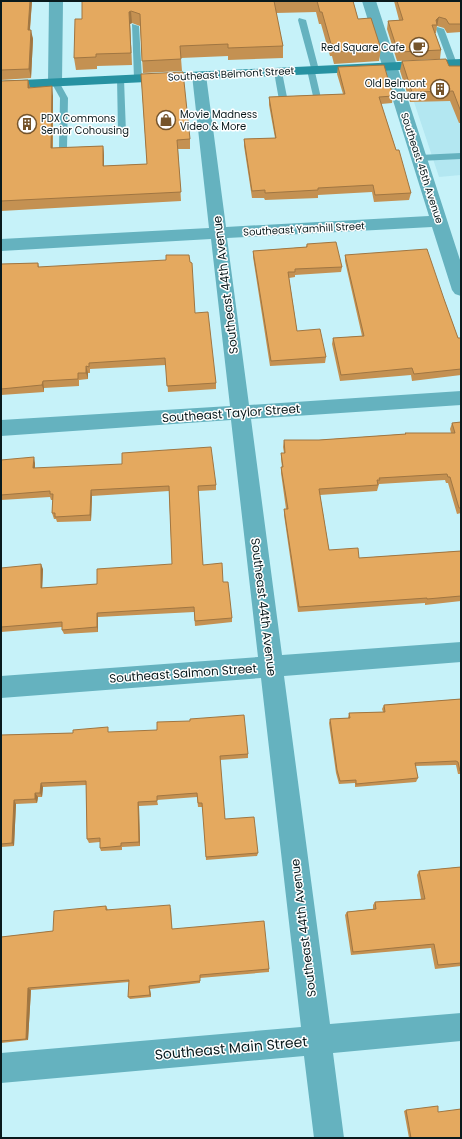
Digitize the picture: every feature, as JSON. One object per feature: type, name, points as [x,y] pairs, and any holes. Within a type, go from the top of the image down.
[{"type":"street","points":[[55,82],[56,1]]},
{"type":"street","name":"Southeast 45th Avenue","points":[[368,1],[461,290]]},
{"type":"street","name":"Southeast Belmont Street","points":[[1,85],[457,63]]},
{"type":"street","name":"Southeast 44th Avenue","points":[[199,75],[329,1138]]},
{"type":"street","name":"Southeast Yamhill Street","points":[[1,245],[438,221]]},
{"type":"street","name":"Southeast Taylor Street","points":[[1,428],[461,398]]},
{"type":"street","name":"Southeast Salmon Street","points":[[1,687],[461,652]]},
{"type":"street","name":"Southeast Main Street","points":[[1,1068],[461,1027]]},
{"type":"lane","points":[[278,72],[283,100],[317,98],[313,70],[302,20]]},
{"type":"lane","points":[[135,26],[138,78]]},
{"type":"lane","points":[[440,30],[457,63]]},
{"type":"lane","points":[[120,79],[122,133]]},
{"type":"lane","points":[[55,82],[64,98],[63,148]]},
{"type":"lane","points":[[419,158],[461,156]]},
{"type":"shaded area","points":[[461,72],[461,175],[439,177],[405,75]]},
{"type":"building","points":[[1,1],[30,1],[28,30],[31,30],[29,69],[1,70]]},
{"type":"building","points":[[82,1],[274,1],[283,46],[228,48],[228,44],[180,46],[181,59],[142,61],[140,14],[131,11],[129,12],[131,53],[96,54],[96,57],[74,58],[75,19],[82,19]]},
{"type":"building","points":[[317,1],[353,1],[358,19],[371,18],[381,49],[335,52]]},
{"type":"building","points":[[397,1],[461,1],[461,24],[449,24],[446,19],[439,17],[436,20],[437,25],[432,25],[441,50],[398,52],[388,21],[403,20]]},
{"type":"building","points":[[446,59],[449,66],[461,66],[461,112],[453,91],[412,92],[402,61]]},
{"type":"building","points":[[384,65],[393,96],[379,97],[396,150],[399,150],[411,193],[375,195],[373,185],[265,193],[265,190],[252,191],[244,139],[276,138],[269,97],[345,94],[338,67]]},
{"type":"building","points":[[183,72],[190,139],[177,140],[181,192],[1,201],[1,81],[28,80],[28,88],[52,86],[51,148],[103,146],[103,166],[147,164],[141,74]]},
{"type":"building","points":[[336,242],[342,267],[295,269],[295,272],[288,272],[297,331],[320,329],[326,357],[271,361],[253,251],[307,247],[307,244]]},
{"type":"building","points":[[427,249],[458,338],[461,338],[461,369],[414,374],[412,368],[341,375],[333,338],[364,336],[345,255]]},
{"type":"building","points":[[166,255],[189,255],[190,262],[192,263],[195,313],[208,312],[216,383],[167,386],[165,358],[89,363],[89,367],[86,366],[86,373],[78,373],[78,379],[43,381],[42,385],[1,389],[1,264],[38,263],[38,267],[166,260]]},
{"type":"building","points":[[461,422],[461,508],[459,508],[450,477],[448,477],[447,474],[379,478],[380,480],[377,480],[378,485],[319,489],[329,550],[358,548],[359,558],[461,551],[461,596],[299,607],[284,509],[288,509],[281,467],[283,467],[281,453],[285,453],[284,440],[319,440],[406,434],[405,433],[455,433],[452,423]]},
{"type":"building","points":[[211,447],[216,485],[198,486],[203,565],[222,563],[223,582],[228,582],[232,618],[195,621],[194,607],[97,613],[97,627],[62,630],[62,622],[1,627],[1,568],[41,564],[41,588],[97,584],[97,569],[172,564],[169,486],[91,490],[90,515],[55,517],[55,513],[52,513],[53,494],[50,494],[50,491],[1,495],[1,460],[34,457],[33,468],[122,464],[122,453]]},
{"type":"building","points":[[461,699],[461,771],[458,762],[456,761],[415,763],[418,778],[356,784],[356,780],[340,781],[337,770],[330,719],[350,718],[349,713],[385,712],[384,705]]},
{"type":"building","points":[[244,715],[248,754],[220,756],[225,819],[254,817],[258,853],[206,857],[202,803],[198,803],[197,793],[157,796],[157,801],[138,802],[139,842],[121,843],[121,846],[100,848],[100,838],[87,839],[86,781],[41,783],[40,793],[35,793],[35,799],[14,800],[12,843],[1,844],[1,735],[73,733],[73,730],[108,727],[108,732],[157,730],[157,722],[190,721],[190,719]]},
{"type":"building","points":[[461,867],[461,963],[438,965],[434,944],[353,952],[347,912],[376,909],[375,902],[425,899],[419,871]]},
{"type":"building","points":[[170,905],[172,929],[264,921],[269,969],[200,975],[200,981],[149,986],[150,995],[128,997],[129,980],[28,988],[26,1039],[1,1041],[1,937],[53,931],[54,911],[106,906],[106,910]]},
{"type":"building","points":[[438,1106],[438,1112],[461,1109],[461,1138],[411,1138],[406,1110]]},
{"type":"place","name":"Red Square Cafe","points":[[419,47]]},
{"type":"place","name":"Old Belmont Square","points":[[440,89]]},
{"type":"place","name":"Movie Madness Video & More","points":[[166,120]]},
{"type":"place","name":"PDX Commons Senior Cohousing","points":[[27,124]]}]
